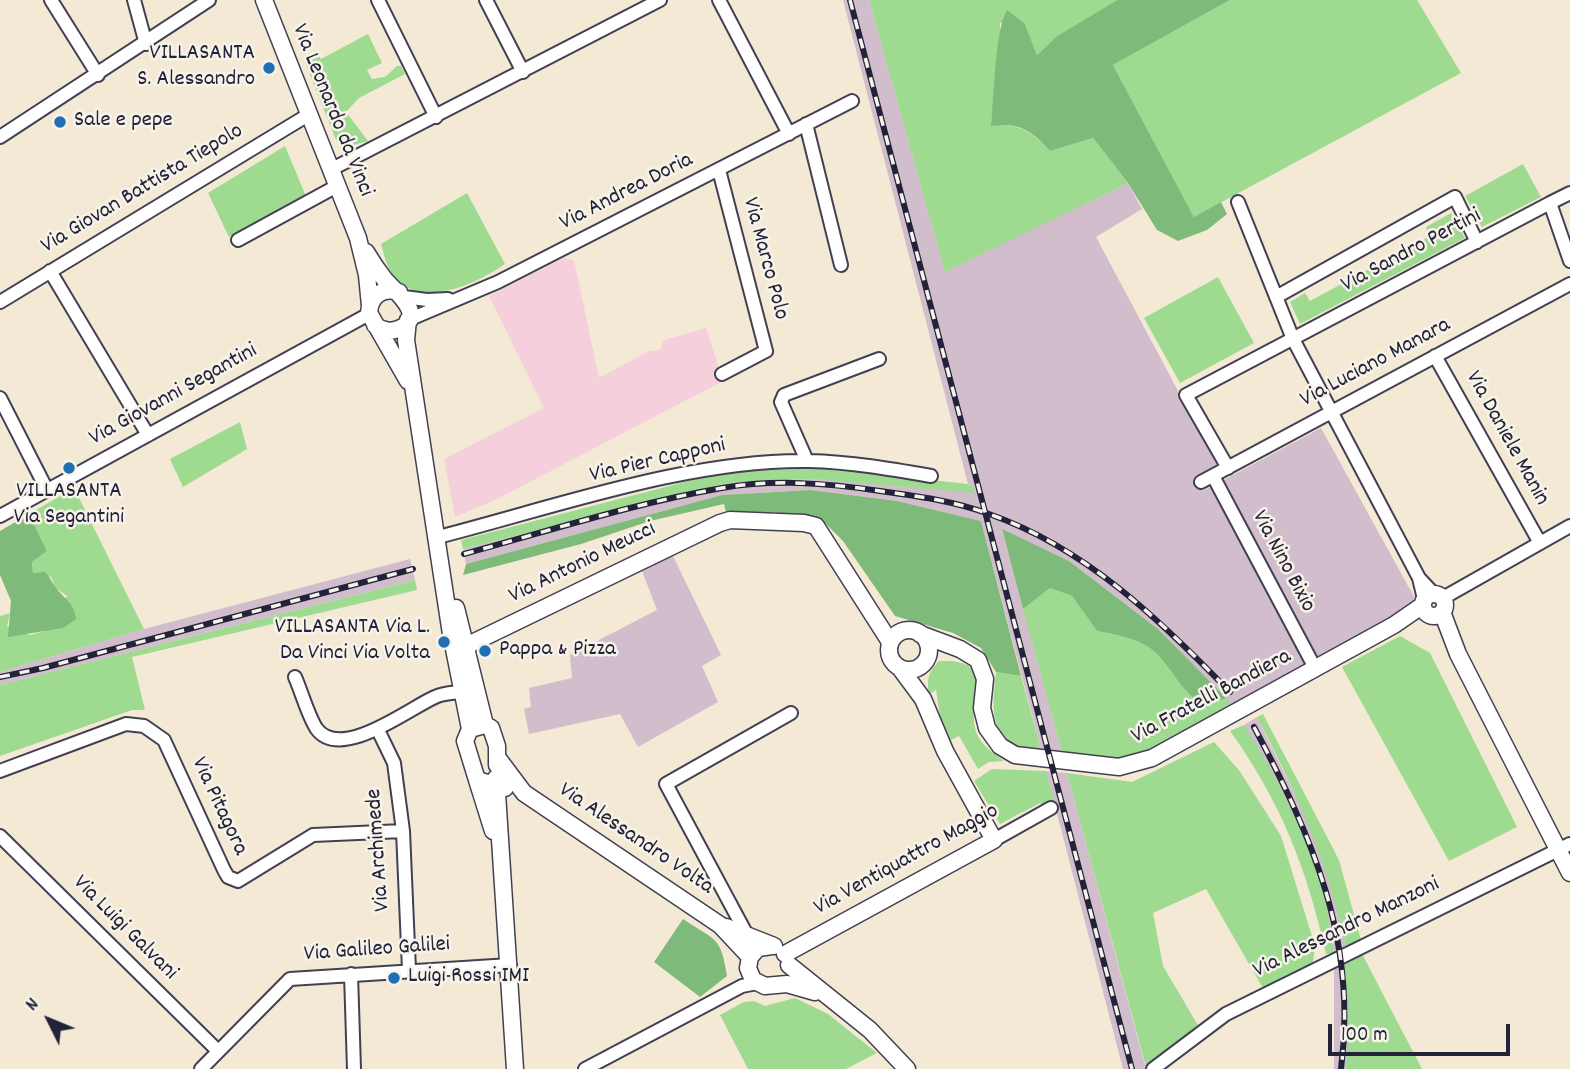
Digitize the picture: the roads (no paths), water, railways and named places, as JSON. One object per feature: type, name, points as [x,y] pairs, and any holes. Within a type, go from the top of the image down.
[{"type":"street","points":[[51,0],[98,75]]},
{"type":"street","points":[[135,0],[146,44]]},
{"type":"street","points":[[0,137],[206,4],[218,0]]},
{"type":"street","name":"Via Leonardo da Vinci","points":[[264,0],[358,238],[367,275],[371,315],[400,363],[419,417]]},
{"type":"street","points":[[378,0],[436,117]]},
{"type":"street","points":[[486,0],[523,72]]},
{"type":"street","points":[[330,170],[660,0]]},
{"type":"street","points":[[719,0],[789,134]]},
{"type":"street","name":"Via Andrea Doria","points":[[408,320],[466,296],[852,101]]},
{"type":"street","name":"Via Giovan Battista Tiepolo","points":[[0,302],[308,115]]},
{"type":"street","points":[[806,124],[841,265]]},
{"type":"street","name":"Via Marco Polo","points":[[719,170],[766,351],[722,374]]},
{"type":"street","points":[[238,240],[337,186]]},
{"type":"street","name":"Via Sandro Pertini","points":[[1228,468],[1186,395],[1570,193]]},
{"type":"street","points":[[1276,297],[1455,197],[1477,242]]},
{"type":"street","points":[[1238,202],[1293,339],[1333,411],[1432,606],[1564,846],[1570,873]]},
{"type":"street","points":[[1550,203],[1570,261]]},
{"type":"street","name":"Via Leonardo da Vinci","points":[[358,238],[376,268],[402,295]]},
{"type":"street","points":[[50,271],[148,435]]},
{"type":"street","name":"Via Luciano Manara","points":[[1207,479],[1570,284]]},
{"type":"street","points":[[382,292],[402,295],[410,309],[408,320],[393,331],[371,315],[382,292]]},
{"type":"street","name":"Via Andrea Doria","points":[[402,295],[427,300],[466,296]]},
{"type":"street","name":"Via Giovanni Segantini","points":[[0,516],[371,315]]},
{"type":"street","name":"Via Leonardo da Vinci","points":[[408,320],[405,333],[439,541],[478,727]]},
{"type":"street","name":"Via Daniele Manin","points":[[1436,356],[1540,543]]},
{"type":"street","points":[[807,461],[781,402],[784,395],[879,359]]},
{"type":"street","points":[[0,398],[47,490]]},
{"type":"street","name":"Via Pier Capponi","points":[[439,541],[694,471],[807,461],[852,463],[931,476]]},
{"type":"street","name":"Via Nino Bixio","points":[[1207,479],[1315,668]]},
{"type":"street","name":"Via Antonio Meucci","points":[[466,646],[719,523],[738,520],[816,526],[890,642]]},
{"type":"street","name":"Via Fratelli Bandiera","points":[[920,634],[971,654],[981,664],[985,679],[984,718],[993,737],[1007,751],[1031,759],[1119,767],[1152,758],[1432,606],[1570,526]]},
{"type":"street","name":"Via Leonardo da Vinci","points":[[439,541],[466,646],[469,691]]},
{"type":"street","points":[[922,699],[924,663],[929,647],[920,634],[904,631],[890,642],[891,659],[922,699],[945,751],[994,840]]},
{"type":"street","points":[[900,668],[911,670],[950,646]]},
{"type":"street","points":[[295,677],[317,729],[324,734],[355,737],[378,730],[433,698],[469,691]]},
{"type":"street","points":[[747,935],[731,900],[666,784],[790,713]]},
{"type":"street","name":"Via Pitagora","points":[[0,771],[126,723],[144,726],[164,740],[228,877],[242,881],[313,835],[403,831]]},
{"type":"street","points":[[501,856],[490,782],[497,757],[496,737],[491,728],[478,727],[465,741],[490,782],[501,856],[515,1069]]},
{"type":"street","name":"Via Archimede","points":[[378,730],[394,763],[403,831],[409,970]]},
{"type":"street","name":"Via Alessandro Volta","points":[[497,757],[524,793]]},
{"type":"street","name":"Via Alessandro Volta","points":[[490,782],[524,793],[718,924],[750,957],[748,971],[757,983],[767,986],[779,983],[799,986],[824,995]]},
{"type":"street","name":"Via Ventiquattro Maggio","points":[[782,955],[1051,808]]},
{"type":"street","name":"Via Luigi Galvani","points":[[0,836],[218,1051]]},
{"type":"street","name":"Via Alessandro Manzoni","points":[[1153,1069],[1226,1014],[1564,846]]},
{"type":"street","points":[[718,924],[731,900]]},
{"type":"street","name":"Via Alessandro Volta","points":[[718,924],[747,935],[782,955],[824,995],[870,1030],[907,1069]]},
{"type":"street","points":[[750,957],[758,948],[782,955],[785,977],[779,983]]},
{"type":"street","name":"Via Galileo Galilei","points":[[201,1069],[290,979],[510,965]]},
{"type":"street","points":[[351,974],[354,1069]]},
{"type":"street","points":[[584,1069],[741,986],[757,983]]},
{"type":"railway","points":[[850,0],[1132,1069]]},
{"type":"railway","points":[[464,554],[625,509],[742,485],[820,484],[935,500],[976,509],[1024,528],[1089,566],[1149,613],[1230,692]]},
{"type":"railway","points":[[0,677],[43,668],[413,569]]},
{"type":"railway","points":[[1254,727],[1294,808],[1326,891],[1343,977],[1345,1022],[1341,1069]]},
{"type":"place","name":"VILLASANTA S. Alessandro","points":[[269,68]]},
{"type":"place","name":"Sale e pepe","points":[[60,122]]},
{"type":"place","name":"VILLASANTA Via Segantini","points":[[69,468]]},
{"type":"place","name":"VILLASANTA Via L. Da Vinci Via Volta","points":[[444,642]]},
{"type":"place","name":"Pappa & Pizza","points":[[485,651]]},
{"type":"place","name":"Luigi Rossi IMI","points":[[394,978]]}]
